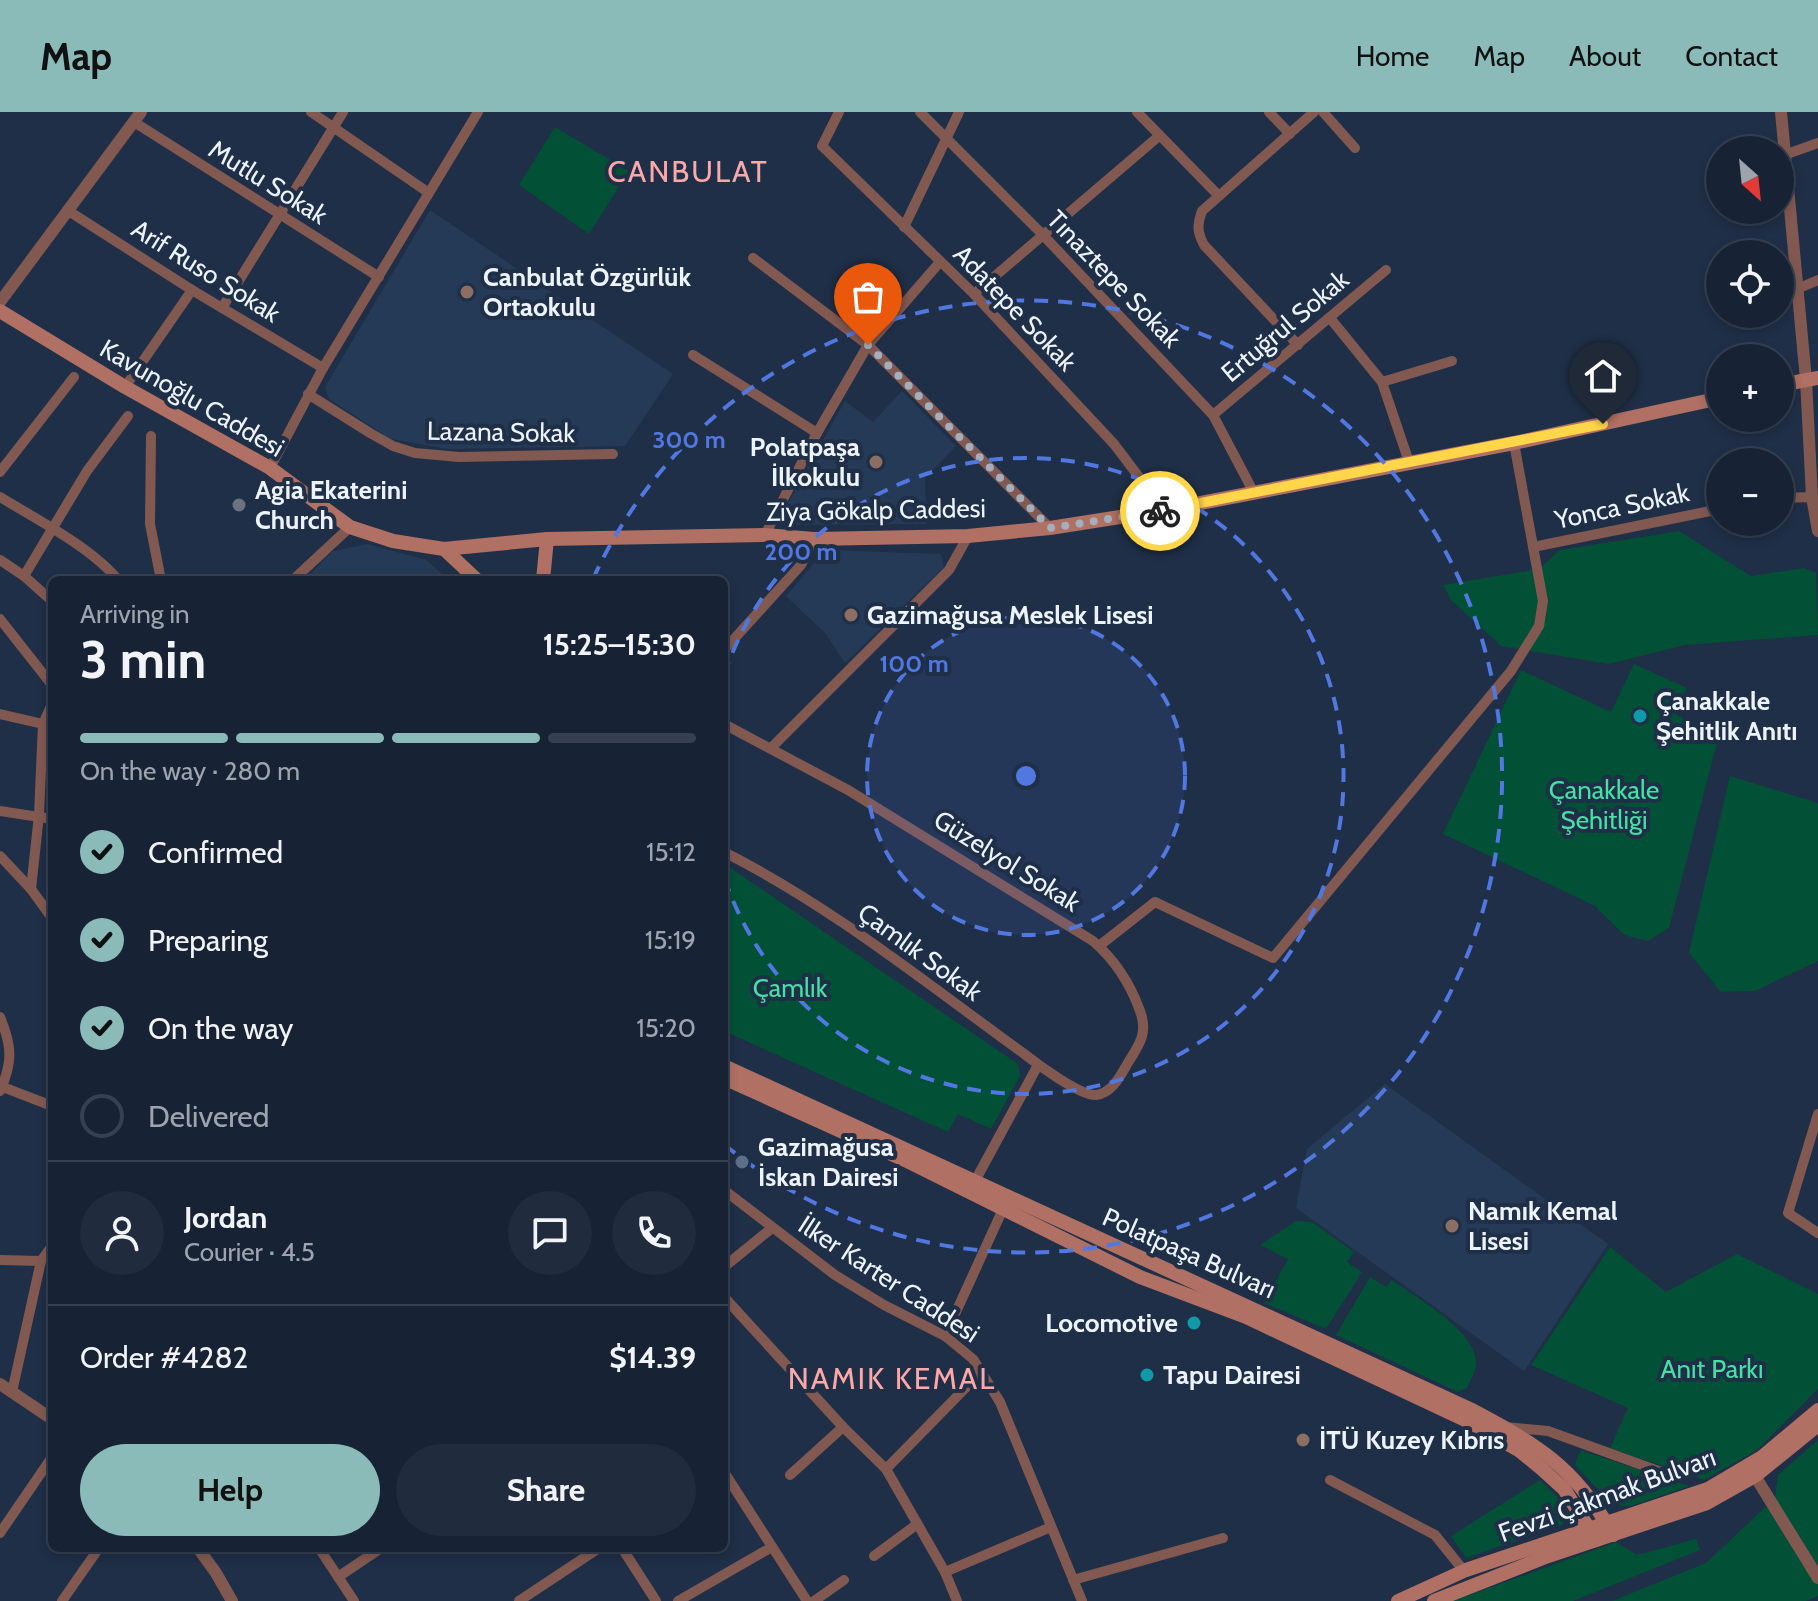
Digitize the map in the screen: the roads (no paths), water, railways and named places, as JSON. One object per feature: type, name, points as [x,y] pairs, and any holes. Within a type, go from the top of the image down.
[{"type":"main road","name":"Kavunoğlu Caddesi","points":[[0,311],[125,387],[270,468],[350,527],[393,541],[444,549],[547,539]]},
{"type":"main road","name":"Ziya Gökalp Caddesi","points":[[547,539],[765,535],[814,539],[968,536],[1050,528],[1164,510],[1514,443],[1706,401]]},
{"type":"main road","points":[[543,576],[547,539]]},
{"type":"main road","points":[[444,549],[473,576]]},
{"type":"main road","name":"Polatpaşa Bulvarı","points":[[728,1068],[975,1181],[1463,1419],[1520,1451],[1564,1489],[1592,1534]]},
{"type":"main road","name":"Polatpaşa Bulvarı","points":[[728,1080],[905,1160],[1140,1277],[1249,1312],[1401,1376],[1504,1427],[1554,1459],[1576,1480],[1609,1528]]},
{"type":"main road","name":"Fevzi Çakmak Bulvarı","points":[[1398,1601],[1464,1571],[1592,1534],[1708,1489],[1762,1457],[1818,1410]]},
{"type":"main road","name":"Fevzi Çakmak Bulvarı","points":[[1609,1528],[1707,1503],[1755,1476],[1818,1425]]},
{"type":"main road","name":"Fevzi Çakmak Bulvarı","points":[[1434,1601],[1548,1556],[1592,1534]]},
{"type":"street","points":[[311,112],[429,193]]},
{"type":"street","points":[[222,308],[343,112]]},
{"type":"street","points":[[270,468],[323,368],[478,112]]},
{"type":"street","name":"Adatepe Sokak","points":[[839,112],[822,146],[974,294],[1114,444],[1164,510]]},
{"type":"street","name":"Tınaztepe Sokak","points":[[920,112],[1043,235],[1213,415],[1254,493]]},
{"type":"street","points":[[904,227],[959,112]]},
{"type":"street","points":[[1137,112],[1219,196]]},
{"type":"street","points":[[1269,112],[1290,134]]},
{"type":"street","points":[[1298,345],[1204,245],[1198,234],[1198,223],[1202,211],[1314,112]]},
{"type":"street","points":[[1323,112],[1355,148]]},
{"type":"street","points":[[1781,112],[1784,136]]},
{"type":"street","points":[[0,302],[137,117]]},
{"type":"street","name":"Mutlu Sokak","points":[[137,117],[277,215],[379,277]]},
{"type":"street","points":[[974,294],[1159,136]]},
{"type":"street","points":[[1794,152],[1818,143]]},
{"type":"street","name":"Arif Ruso Sokak","points":[[67,210],[192,290],[323,368]]},
{"type":"street","points":[[1792,224],[1797,289],[1812,379],[1818,531]]},
{"type":"street","points":[[753,258],[868,345],[1050,528]]},
{"type":"street","points":[[765,535],[817,433],[868,345],[940,262]]},
{"type":"street","name":"Ertuğrul Sokak","points":[[1213,415],[1386,270]]},
{"type":"street","points":[[1797,289],[1818,280]]},
{"type":"street","points":[[125,387],[192,290]]},
{"type":"street","points":[[1330,318],[1382,382],[1409,462]]},
{"type":"street","points":[[693,355],[817,433]]},
{"type":"street","points":[[1382,382],[1452,361]]},
{"type":"street","points":[[0,472],[74,377]]},
{"type":"street","points":[[1812,379],[1818,389]]},
{"type":"street","name":"Lazana Sokak","points":[[308,394],[381,440],[415,453],[459,457],[613,454]]},
{"type":"street","points":[[24,576],[87,471],[128,416]]},
{"type":"street","points":[[151,436],[150,524],[160,576]]},
{"type":"street","points":[[1099,946],[1155,902],[1273,958],[1511,671],[1539,626],[1543,601],[1514,443]]},
{"type":"street","points":[[0,497],[53,529],[115,576]]},
{"type":"street","points":[[1794,498],[1815,499]]},
{"type":"street","name":"Yonca Sokak","points":[[1533,547],[1706,512]]},
{"type":"street","points":[[297,576],[350,527]]},
{"type":"street","points":[[771,748],[949,570],[968,536]]},
{"type":"street","points":[[728,646],[801,565],[814,539]]},
{"type":"street","points":[[0,560],[48,597]]},
{"type":"street","points":[[0,619],[48,680]]},
{"type":"street","points":[[31,889],[39,815],[43,724],[48,713]]},
{"type":"street","points":[[0,714],[43,724]]},
{"type":"street","name":"Güzelyol Sokak","points":[[728,726],[949,850],[1099,946],[1113,959],[1141,1012],[1143,1039],[1113,1086],[1098,1095],[1087,1094]]},
{"type":"street","points":[[0,811],[48,818]]},
{"type":"street","name":"Çamlık Sokak","points":[[728,854],[765,873],[861,935],[1038,1065],[1087,1094]]},
{"type":"street","points":[[0,856],[48,912]]},
{"type":"street","points":[[0,1017],[8,1037],[11,1058],[1,1088],[48,1105]]},
{"type":"street","points":[[975,1181],[1038,1065]]},
{"type":"street","points":[[1818,1114],[1815,1136],[1788,1213],[1818,1233]]},
{"type":"street","name":"İlker Karter Caddesi","points":[[728,1198],[835,1275],[960,1346],[982,1371],[1000,1402],[1082,1601]]},
{"type":"street","points":[[945,1336],[1003,1209]]},
{"type":"street","points":[[728,1264],[772,1228]]},
{"type":"street","points":[[12,1392],[41,1261],[48,1251]]},
{"type":"street","points":[[0,1260],[41,1261]]},
{"type":"street","points":[[728,1301],[843,1427],[886,1469],[945,1572],[957,1601]]},
{"type":"street","points":[[886,1469],[982,1371]]},
{"type":"street","points":[[0,1384],[48,1416]]},
{"type":"street","points":[[790,1475],[843,1427]]},
{"type":"street","points":[[1504,1427],[1548,1431],[1664,1473]]},
{"type":"street","points":[[0,1533],[48,1463]]},
{"type":"street","points":[[1755,1476],[1818,1578]]},
{"type":"street","points":[[728,1478],[807,1601]]},
{"type":"street","points":[[1330,1480],[1435,1535],[1464,1571]]},
{"type":"street","points":[[874,1556],[916,1525]]},
{"type":"street","points":[[945,1572],[1051,1527]]},
{"type":"street","points":[[1073,1580],[1223,1538]]},
{"type":"street","points":[[678,1601],[772,1547]]},
{"type":"street","points":[[62,1601],[96,1552]]},
{"type":"street","points":[[201,1552],[232,1601]]},
{"type":"street","points":[[322,1552],[354,1601]]},
{"type":"street","points":[[338,1577],[375,1552]]},
{"type":"street","points":[[519,1601],[593,1552]]},
{"type":"street","points":[[625,1552],[656,1601]]},
{"type":"street","points":[[814,1601],[844,1580]]},
{"type":"place","name":"Canbulat Özgürlük Ortaokulu","points":[[467,292]]},
{"type":"place","name":"Polatpaşa İlkokulu","points":[[876,462]]},
{"type":"place","name":"Agia Ekaterini Church","points":[[239,505]]},
{"type":"place","name":"Gazimağusa Meslek Lisesi","points":[[851,615]]},
{"type":"place","name":"Çanakkale Şehitlik Anıtı","points":[[1640,716]]},
{"type":"place","name":"Gazimağusa İskan Dairesi","points":[[742,1162]]},
{"type":"place","name":"Namık Kemal Lisesi","points":[[1452,1226]]},
{"type":"place","name":"Locomotive","points":[[1194,1323]]},
{"type":"place","name":"Tapu Dairesi","points":[[1147,1375]]},
{"type":"place","name":"İTÜ Kuzey Kıbrıs","points":[[1303,1440]]},
{"type":"district","name":"CANBULAT","points":[[688,172]]},
{"type":"district","name":"NAMIK KEMAL","points":[[892,1379]]},
{"type":"park label","name":"Çanakkale Şehitliği","points":[[1604,805]]},
{"type":"park label","name":"Çamlık","points":[[790,988]]},
{"type":"park label","name":"Anıt Parkı","points":[[1712,1369]]}]
